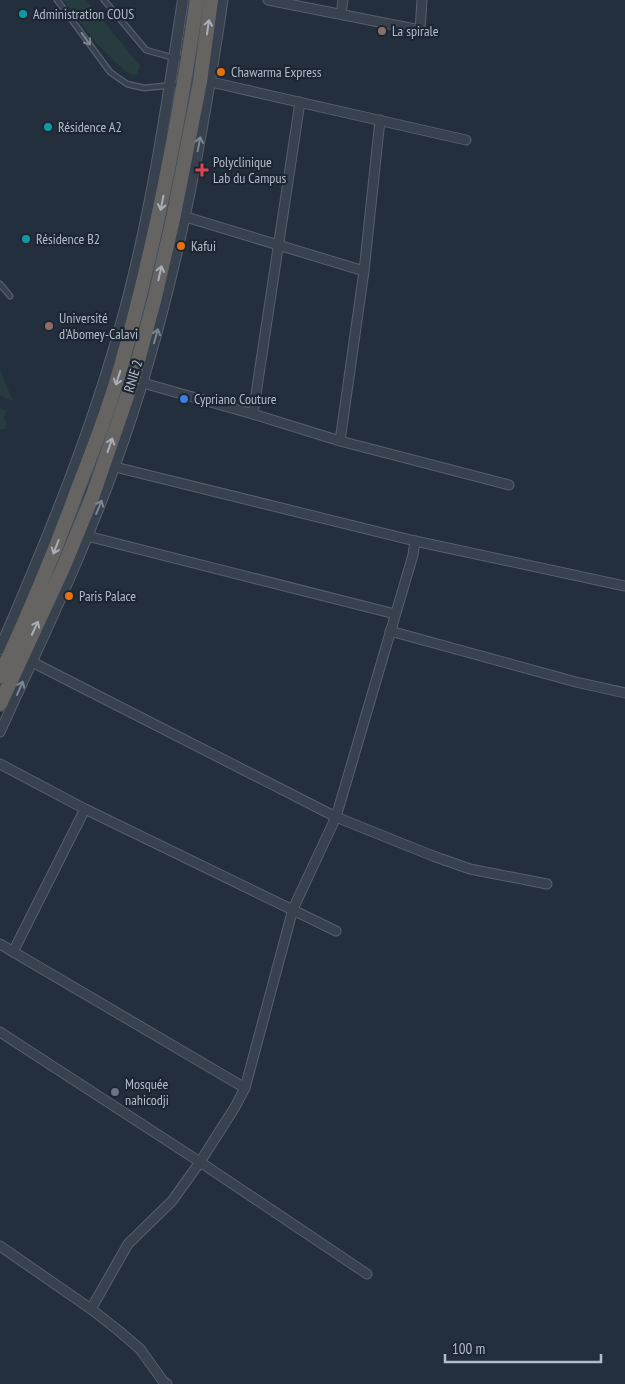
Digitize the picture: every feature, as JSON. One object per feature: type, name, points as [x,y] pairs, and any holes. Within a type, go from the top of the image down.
[{"type":"highway","name":"RNIE 2","points":[[0,676],[54,554],[94,449],[121,368],[158,223],[185,83],[197,0]]},
{"type":"highway","name":"RNIE 2","points":[[0,704],[63,568],[89,504],[134,376],[205,82],[203,59],[212,0]]},
{"type":"street","points":[[0,649],[86,439],[130,290],[161,144],[183,0]]},
{"type":"street","points":[[0,732],[60,603],[114,467],[143,383],[166,301],[186,217],[205,82],[223,0]]},
{"type":"street","points":[[268,0],[420,30],[422,0]]},
{"type":"street","points":[[341,14],[343,0]]},
{"type":"street","points":[[185,83],[205,82],[466,140]]},
{"type":"street","points":[[253,414],[300,102]]},
{"type":"street","points":[[340,441],[364,271],[380,120]]},
{"type":"street","points":[[186,217],[364,271]]},
{"type":"street","points":[[143,383],[340,441],[509,485]]},
{"type":"street","points":[[114,467],[415,540],[625,586]]},
{"type":"street","points":[[87,536],[395,614]]},
{"type":"street","points":[[91,1309],[128,1244],[172,1201],[200,1162],[245,1088],[293,909],[336,817],[415,540]]},
{"type":"street","points":[[390,631],[576,682],[625,693]]},
{"type":"street","points":[[32,662],[336,817],[470,870],[547,884]]},
{"type":"street","points":[[0,764],[85,809],[336,931]]},
{"type":"street","points":[[13,952],[85,809]]},
{"type":"street","points":[[0,944],[245,1088]]},
{"type":"street","points":[[0,1032],[200,1162],[367,1274]]},
{"type":"street","points":[[0,1246],[91,1309],[140,1349],[164,1383]]},
{"type":"lane","points":[[57,0],[110,72],[127,84],[144,88],[185,83]]},
{"type":"lane","points":[[104,0],[146,50],[174,58],[203,59]]},
{"type":"lane","points":[[0,284],[10,296]]},
{"type":"green space","points":[[63,0],[86,0],[140,66],[137,74],[127,73],[97,44]]},
{"type":"green space","points":[[0,370],[13,401],[0,396]]},
{"type":"green space","points":[[0,408],[7,410],[4,418],[7,422],[5,429],[0,429]]},
{"type":"place","name":"Administration COUS","points":[[23,14]]},
{"type":"place","name":"La spirale","points":[[382,31]]},
{"type":"place","name":"Chawarma Express","points":[[221,72]]},
{"type":"place","name":"Résidence A2","points":[[48,127]]},
{"type":"place","name":"Polyclinique Lab du Campus","points":[[202,170]]},
{"type":"place","name":"Résidence B2","points":[[26,239]]},
{"type":"place","name":"Kafui","points":[[181,246]]},
{"type":"place","name":"Université d'Abomey-Calavi","points":[[49,326]]},
{"type":"place","name":"Cypriano Couture","points":[[184,399]]},
{"type":"place","name":"Paris Palace","points":[[69,596]]},
{"type":"place","name":"Mosquée nahicodji","points":[[115,1092]]}]
